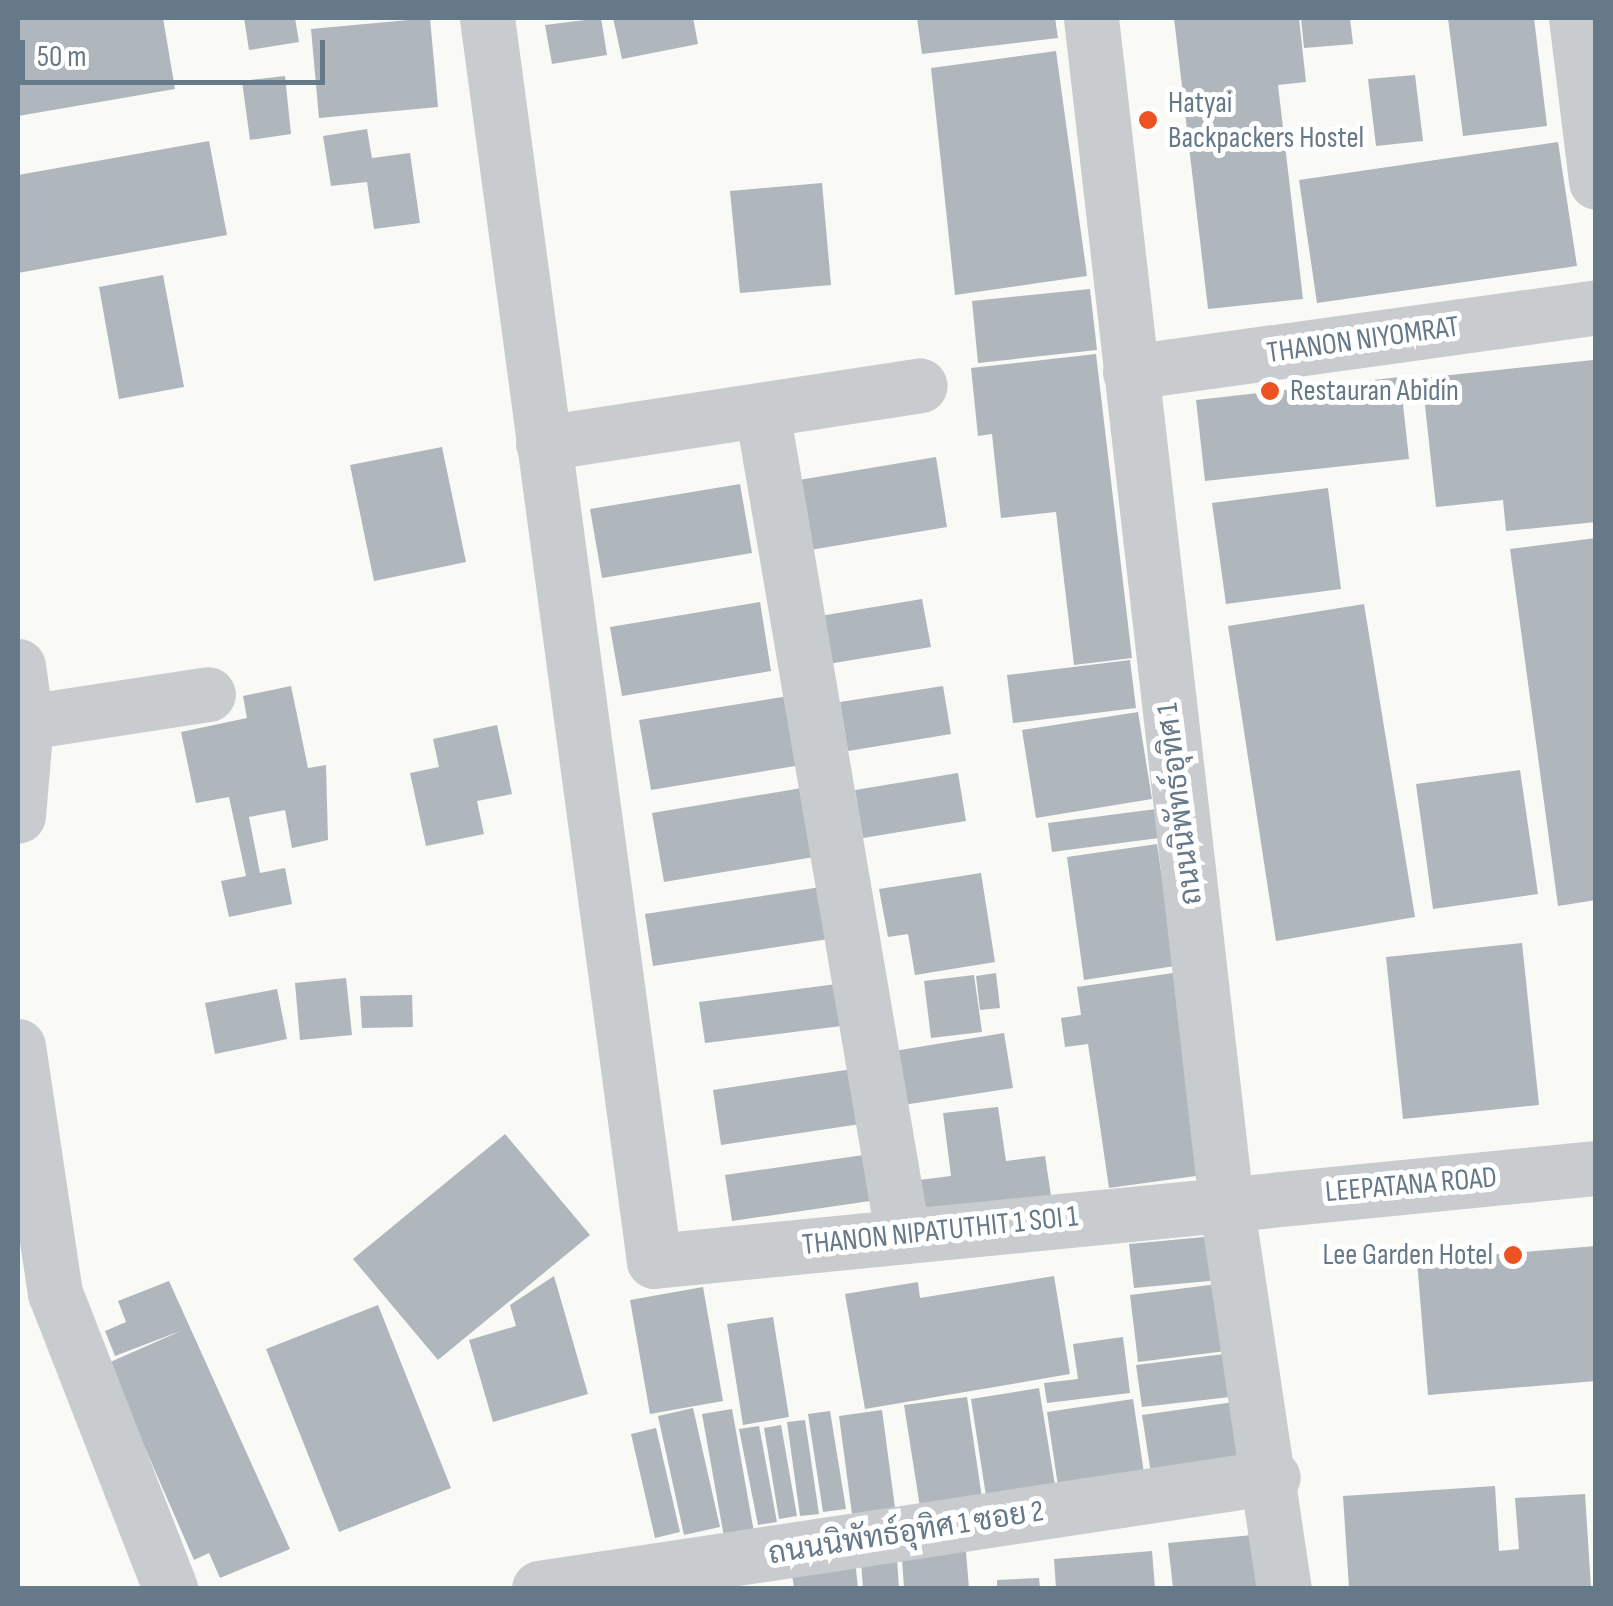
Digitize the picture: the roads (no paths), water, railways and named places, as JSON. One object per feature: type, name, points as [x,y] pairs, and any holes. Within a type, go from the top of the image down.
[{"type":"street","points":[[487,18],[543,443],[920,385]]},
{"type":"street","name":"ถนนนิพัทธ์อุทิศ 1","points":[[1091,18],[1226,1202],[1273,1478],[1284,1588]]},
{"type":"street","points":[[1576,18],[1596,182]]},
{"type":"street","name":"THANON NIYOMRAT","points":[[1130,372],[1596,308]]},
{"type":"street","points":[[762,411],[902,1233]]},
{"type":"street","name":"THANON NIPATUTHIT 1 SOI 1","points":[[543,443],[654,1261],[1226,1202]]},
{"type":"street","points":[[18,666],[26,722],[18,816]]},
{"type":"street","points":[[26,722],[208,694]]},
{"type":"street","points":[[18,1046],[54,1293],[170,1588]]},
{"type":"street","name":"LEEPATANA ROAD","points":[[1226,1202],[1596,1168]]},
{"type":"street","name":"ถนนนิพัทธ์อุทิศ 1 ซอย 2","points":[[539,1588],[1273,1478]]},
{"type":"place","name":"Hatyai Backpackers Hostel","points":[[1148,120]]},
{"type":"place","name":"Restauran Abidin","points":[[1270,391]]},
{"type":"place","name":"Lee Garden Hotel","points":[[1513,1255]]}]
